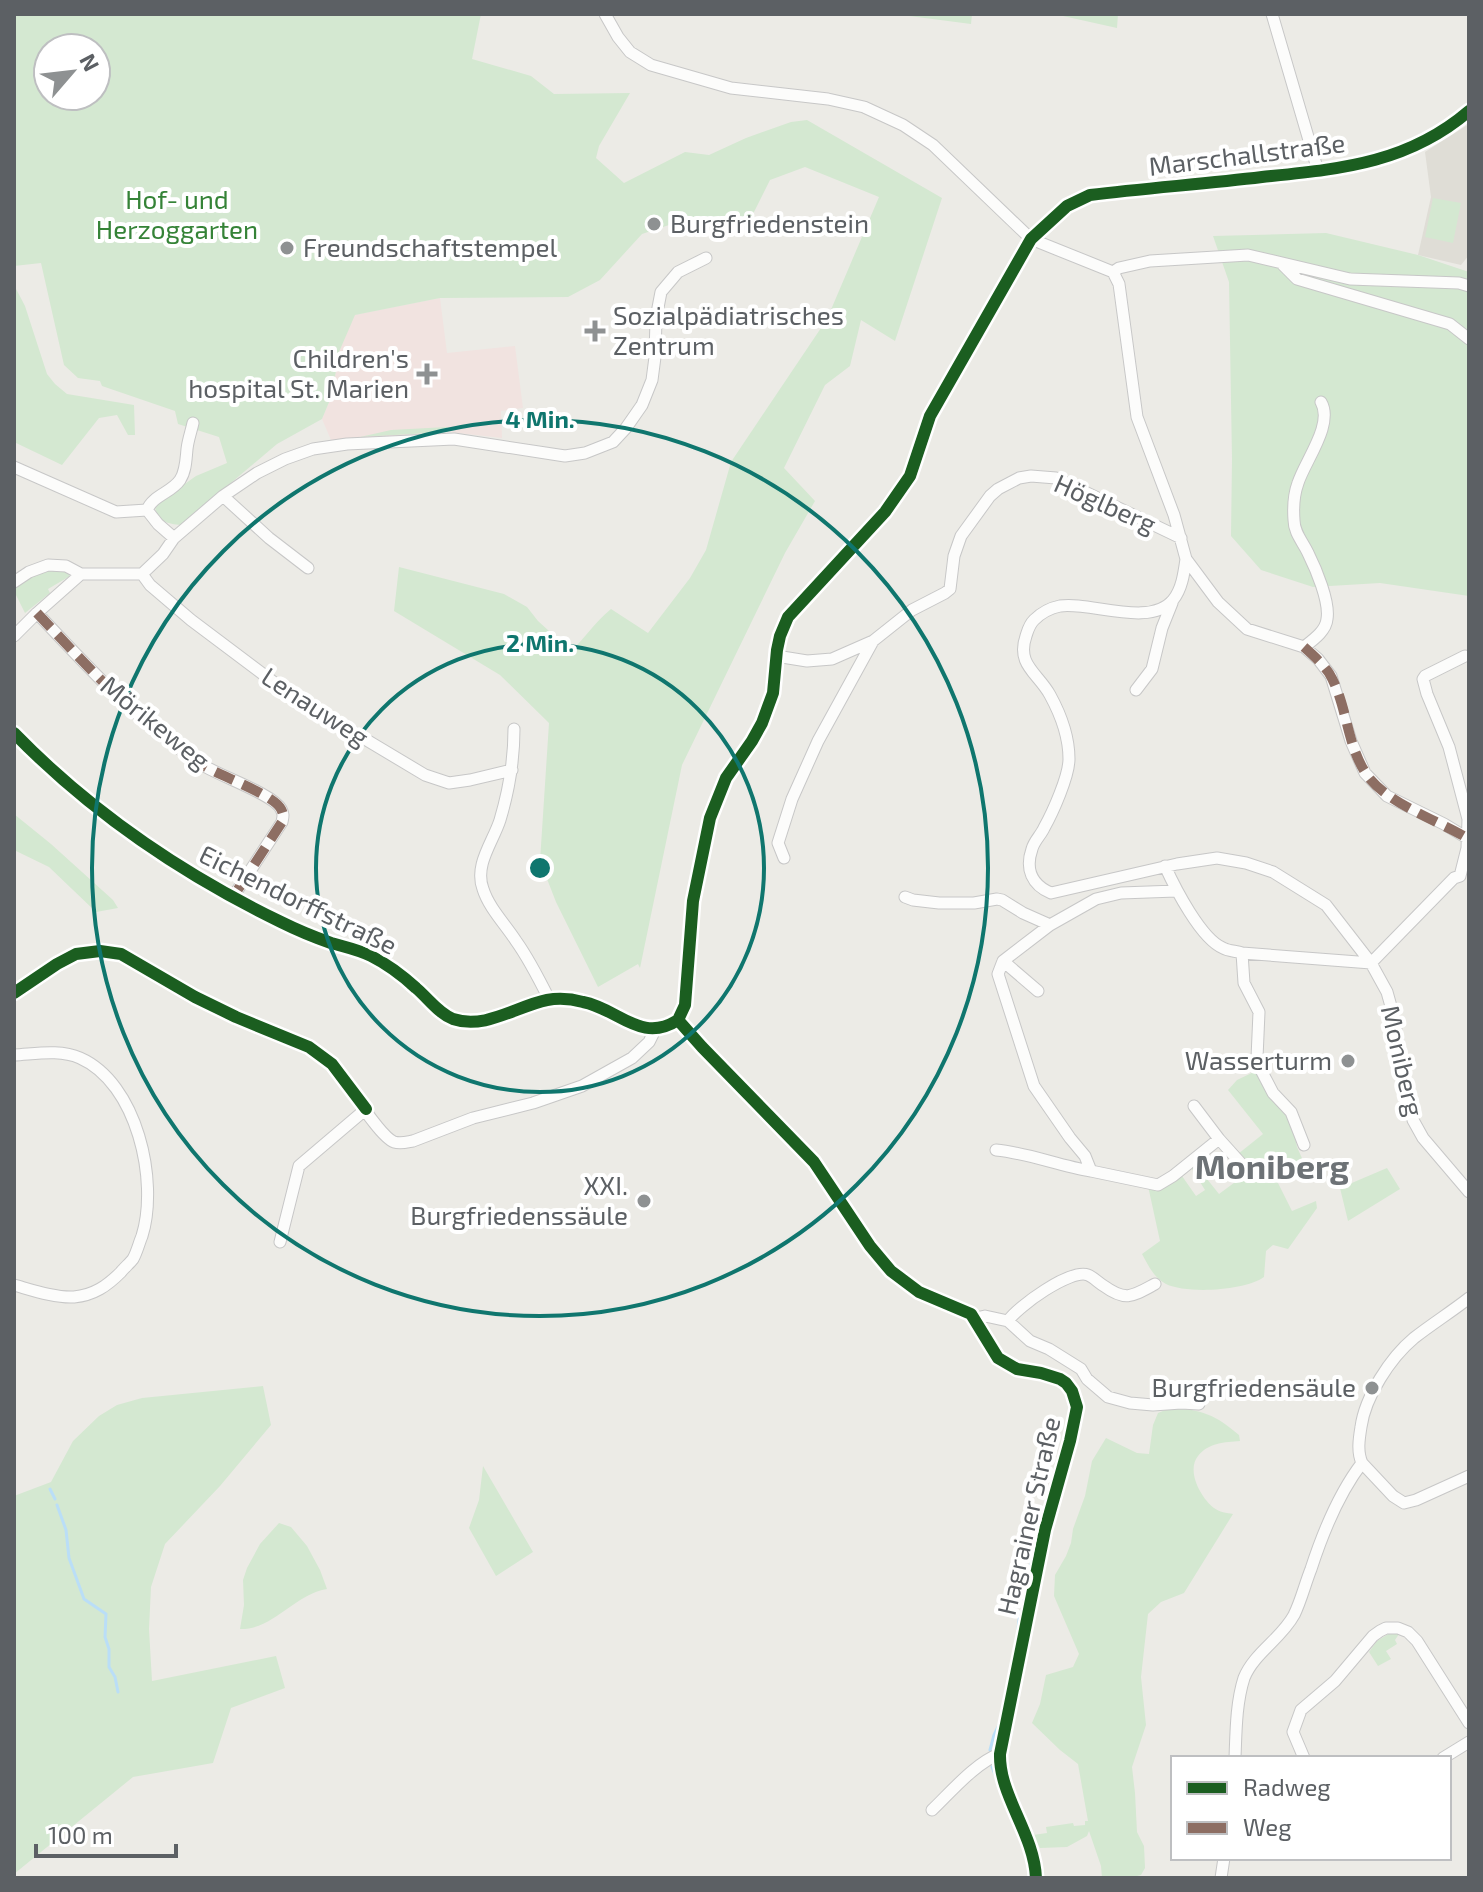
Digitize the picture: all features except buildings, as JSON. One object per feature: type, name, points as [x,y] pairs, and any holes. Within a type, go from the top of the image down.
[{"type":"street","points":[[605,14],[630,52],[651,65],[731,88],[828,99],[864,107],[903,125],[933,145],[1031,239],[1113,272],[1119,284],[1137,417],[1186,559],[1183,579],[1162,628],[1152,669],[1136,690]]},
{"type":"street","points":[[1272,14],[1318,171]]},
{"type":"street","name":"Marschallstraße","points":[[1031,239],[1067,206],[1090,195],[1318,171],[1370,162],[1407,151],[1436,136],[1469,111]]},
{"type":"street","points":[[14,993],[76,954],[100,951],[121,954],[195,997],[309,1047],[332,1064],[381,1133],[397,1143],[413,1141],[473,1118],[533,1103],[582,1086],[632,1058],[649,1042],[655,1030],[678,1020],[685,1005],[693,901],[710,818],[726,778],[762,723],[773,693],[776,656],[788,617],[885,512],[910,476],[930,416],[1031,239]]},
{"type":"street","points":[[1113,272],[1150,261],[1248,255],[1350,279],[1459,283],[1469,286]]},
{"type":"street","points":[[14,582],[48,565],[66,566],[81,574],[142,574],[163,554],[174,538],[223,496],[257,473],[313,449],[347,444],[454,439],[565,456],[585,453],[613,442],[642,405],[652,380],[661,292],[678,272],[706,258]]},
{"type":"street","points":[[1282,264],[1297,279],[1450,324],[1469,339]]},
{"type":"street","points":[[1304,647],[1321,632],[1328,620],[1324,595],[1293,518],[1295,491],[1317,445],[1324,410],[1321,402]]},
{"type":"street","points":[[147,510],[150,503],[182,478],[193,423]]},
{"type":"street","points":[[14,467],[116,512],[147,510],[174,538]]},
{"type":"street","name":"Höglberg","points":[[776,656],[822,661],[832,659],[873,641],[912,610],[945,593],[950,589],[954,556],[961,536],[990,496],[1019,478],[1056,478],[1181,538]]},
{"type":"street","points":[[223,496],[308,568]]},
{"type":"street","points":[[1186,559],[1218,602],[1247,629],[1304,647],[1318,659],[1331,676],[1351,741],[1365,773],[1387,796],[1467,838]]},
{"type":"street","points":[[14,636],[81,574]]},
{"type":"street","name":"Lenauweg","points":[[142,574],[182,613],[288,693],[425,775],[449,783],[512,770]]},
{"type":"street","name":"Moniberg","points":[[1174,599],[1159,610],[1134,612],[1062,605],[1044,611],[1030,623],[1023,645],[1024,655],[1029,669],[1048,690],[1061,715],[1069,746],[1069,764],[1056,803],[1032,848],[1029,870],[1033,880],[1040,889],[1051,893],[1165,866],[1217,858],[1273,872],[1326,905],[1371,963],[1387,992],[1413,1120],[1423,1138],[1467,1185]]},
{"type":"street","name":"Mörikeweg","points":[[37,613],[100,680],[172,742],[207,768],[270,799],[281,808],[282,822],[233,897]]},
{"type":"street","name":"Höglberg","points":[[784,858],[778,843],[792,799],[818,741],[873,641]]},
{"type":"street","points":[[1165,866],[1176,891],[1203,932],[1221,948],[1242,953],[1371,963],[1454,878],[1464,877],[1468,819],[1444,734],[1423,683],[1425,676],[1465,656]]},
{"type":"street","points":[[514,729],[512,770],[499,823],[481,868],[482,888],[535,971],[549,999]]},
{"type":"street","name":"Eichendorffstraße","points":[[14,733],[61,779],[128,832],[203,881],[304,933],[371,956],[402,976],[444,1014],[454,1019],[478,1021],[549,999],[584,1002],[632,1024],[655,1030]]},
{"type":"street","points":[[1091,1171],[1085,1156],[1034,1086],[998,974],[1003,961],[1050,925],[1096,899],[1121,893],[1176,891]]},
{"type":"street","points":[[905,897],[939,903],[974,903],[997,899],[1050,925]]},
{"type":"street","points":[[1242,953],[1244,983],[1259,1012],[1257,1058],[1273,1093],[1291,1112],[1304,1145]]},
{"type":"street","points":[[1003,961],[1038,991]]},
{"type":"street","points":[[678,1020],[814,1162],[870,1246],[891,1271],[919,1292],[965,1310],[976,1318],[985,1316],[1008,1321],[1030,1341],[1081,1369],[1087,1379],[1108,1397],[1153,1405],[1199,1404]]},
{"type":"street","points":[[14,1055],[68,1055],[79,1058],[100,1072],[128,1108],[143,1149],[148,1190],[143,1230],[133,1258],[107,1286],[75,1297],[14,1285]]},
{"type":"street","points":[[1194,1106],[1246,1169]]},
{"type":"street","points":[[280,1242],[299,1166],[366,1109]]},
{"type":"street","points":[[996,1150],[1158,1185],[1219,1139]]},
{"type":"street","points":[[1008,1321],[1021,1306],[1079,1274],[1088,1275],[1114,1294],[1126,1297],[1155,1284]]},
{"type":"street","points":[[1469,1298],[1413,1339],[1393,1362],[1372,1393],[1359,1438],[1362,1463],[1393,1496],[1404,1503],[1469,1476]]},
{"type":"street","name":"Hagrainer Straße","points":[[976,1318],[998,1358],[1017,1369],[1060,1379],[1072,1391],[1077,1407],[1045,1530],[1000,1754],[1001,1775],[1028,1840],[1036,1878]]},
{"type":"street","points":[[1235,1756],[1240,1698],[1246,1673],[1293,1616],[1337,1504],[1362,1463]]},
{"type":"street","points":[[1303,1756],[1293,1732],[1301,1710],[1335,1681],[1373,1636],[1386,1628],[1408,1632],[1417,1641],[1469,1723]]},
{"type":"street","points":[[1446,1756],[1469,1742]]},
{"type":"street","points":[[932,1810],[975,1770],[1000,1754]]},
{"type":"shaded area","points":[[1469,124],[1469,255],[1461,265],[1418,255],[1431,197],[1425,152]]},
{"type":"shaded area","name":"Children's hospital St. Marien","points":[[440,298],[447,353],[515,346],[523,408],[501,411],[502,438],[449,432],[331,440],[322,419],[332,395],[339,352],[354,315]]},
{"type":"green space","name":"Hof- und Herzoggarten","points":[[14,14],[481,14],[472,59],[531,76],[554,94],[630,93],[599,146],[596,158],[624,183],[685,152],[709,155],[746,138],[791,122],[807,120],[942,198],[895,341],[861,320],[850,366],[825,385],[784,468],[815,501],[785,553],[682,765],[640,968],[638,964],[598,987],[556,902],[540,861],[549,723],[500,675],[394,611],[399,567],[504,594],[527,607],[571,651],[611,609],[648,633],[690,578],[706,550],[731,462],[827,319],[879,197],[805,167],[770,180],[745,230],[709,217],[642,234],[600,280],[568,297],[440,298],[355,315],[339,352],[332,395],[322,419],[277,444],[181,525],[163,521],[155,505],[196,476],[227,463],[219,437],[178,424],[175,411],[102,386],[100,381],[78,378],[64,365],[41,263],[14,266]]},
{"type":"green space","points":[[894,14],[972,14],[971,24]]},
{"type":"green space","points":[[1054,14],[1118,14],[1117,28]]},
{"type":"green space","points":[[1433,198],[1461,203],[1453,243],[1425,237]]},
{"type":"green space","points":[[1326,233],[1418,255],[1469,272],[1469,596],[1380,583],[1313,587],[1261,570],[1231,536],[1229,282],[1213,236]]},
{"type":"green space","points":[[14,285],[25,306],[47,374],[55,384],[67,394],[134,405],[135,435],[128,435],[117,415],[99,418],[62,465],[14,442]]},
{"type":"green space","points":[[447,427],[448,432],[360,437],[391,430]]},
{"type":"green space","points":[[57,568],[70,576],[48,589],[50,593],[25,613],[14,585],[37,571]]},
{"type":"green space","points":[[14,814],[113,900],[118,908],[96,912],[49,867],[14,850]]},
{"type":"green space","points":[[1258,1070],[1293,1125],[1297,1147],[1305,1165],[1277,1181],[1292,1211],[1316,1201],[1317,1208],[1288,1249],[1273,1245],[1266,1251],[1264,1277],[1255,1282],[1215,1290],[1187,1289],[1166,1284],[1155,1275],[1142,1254],[1160,1241],[1148,1186],[1163,1188],[1182,1176],[1196,1196],[1205,1190],[1192,1169],[1195,1164],[1219,1194],[1250,1171],[1238,1154],[1263,1134],[1228,1090],[1237,1080]]},
{"type":"green space","points":[[1387,1168],[1400,1189],[1348,1221],[1340,1188]]},
{"type":"green space","points":[[263,1386],[271,1425],[220,1486],[165,1544],[151,1587],[149,1629],[152,1681],[276,1656],[285,1688],[231,1708],[213,1763],[133,1777],[14,1874],[14,1496],[51,1482],[73,1441],[99,1416],[117,1405],[142,1398]]},
{"type":"green space","points":[[1170,1408],[1208,1414],[1239,1435],[1240,1441],[1207,1448],[1198,1456],[1194,1469],[1200,1491],[1209,1504],[1233,1514],[1184,1593],[1161,1602],[1148,1614],[1141,1677],[1146,1725],[1132,1767],[1137,1832],[1144,1846],[1145,1868],[1141,1875],[1129,1878],[1102,1878],[1089,1831],[1087,1836],[1067,1847],[1040,1848],[1033,1835],[1047,1833],[1046,1827],[1073,1823],[1074,1826],[1085,1825],[1088,1821],[1078,1764],[1032,1723],[1046,1675],[1073,1667],[1079,1654],[1054,1596],[1055,1575],[1071,1543],[1092,1461],[1106,1438],[1137,1453],[1149,1454],[1158,1413]]},
{"type":"green space","points":[[483,1466],[533,1552],[496,1576],[469,1528],[479,1500]]},
{"type":"green space","points":[[279,1523],[291,1527],[307,1546],[327,1589],[315,1592],[263,1624],[240,1629],[244,1605],[243,1580],[247,1568],[260,1544]]},
{"type":"green space","points":[[1390,1633],[1399,1634],[1395,1640],[1397,1644],[1386,1651],[1391,1659],[1378,1666],[1369,1652],[1377,1641]]},
{"type":"waterway","points":[[50,1489],[55,1499]]},
{"type":"waterway","points":[[57,1505],[66,1530],[69,1558],[84,1599],[106,1614],[109,1667],[118,1692]]},
{"type":"waterway","points":[[1022,1599],[1039,1532]]},
{"type":"waterway","points":[[1018,1629],[1020,1612]]},
{"type":"waterway","points":[[990,1750],[1003,1717]]},
{"type":"waterway","points":[[992,1767],[1006,1801]]},
{"type":"marked path","points":[[37,613],[117,696],[160,734],[206,767],[259,792],[281,809],[282,822],[233,897]]},
{"type":"marked path","points":[[1304,647],[1329,673],[1340,697],[1359,760],[1373,783],[1412,810],[1467,838]]},
{"type":"cycle path","points":[[678,1020],[685,1005],[693,901],[710,818],[726,778],[762,723],[773,693],[777,650],[788,617],[885,512],[910,476],[930,416],[1031,239],[1067,206],[1090,195],[1345,167],[1421,143],[1469,111]]},
{"type":"cycle path","points":[[14,733],[106,815],[173,862],[287,925],[377,959],[453,1019],[477,1022],[536,1003],[560,999],[596,1006],[641,1027],[665,1026],[678,1020]]},
{"type":"cycle path","points":[[14,993],[76,954],[100,951],[121,954],[195,997],[309,1047],[332,1064],[366,1109]]},
{"type":"cycle path","points":[[678,1020],[814,1162],[870,1246],[891,1271],[919,1292],[971,1314],[998,1358],[1017,1369],[1060,1379],[1072,1391],[1077,1407],[1045,1530],[1000,1754],[1005,1785],[1029,1846],[1036,1878]]},
{"type":"place","name":"Burgfriedenstein","points":[[654,224]]},
{"type":"place","name":"Freundschaftstempel","points":[[287,248]]},
{"type":"place","name":"Sozialpädiatrisches Zentrum","points":[[595,331]]},
{"type":"place","name":"Children's hospital St. Marien","points":[[427,374]]},
{"type":"place","name":"Wasserturm","points":[[1348,1061]]},
{"type":"place","name":"XXI. Burgfriedenssäule","points":[[644,1201]]},
{"type":"place","name":"Burgfriedensäule","points":[[1372,1388]]},
{"type":"district","name":"Moniberg","points":[[1272,1167]]}]
